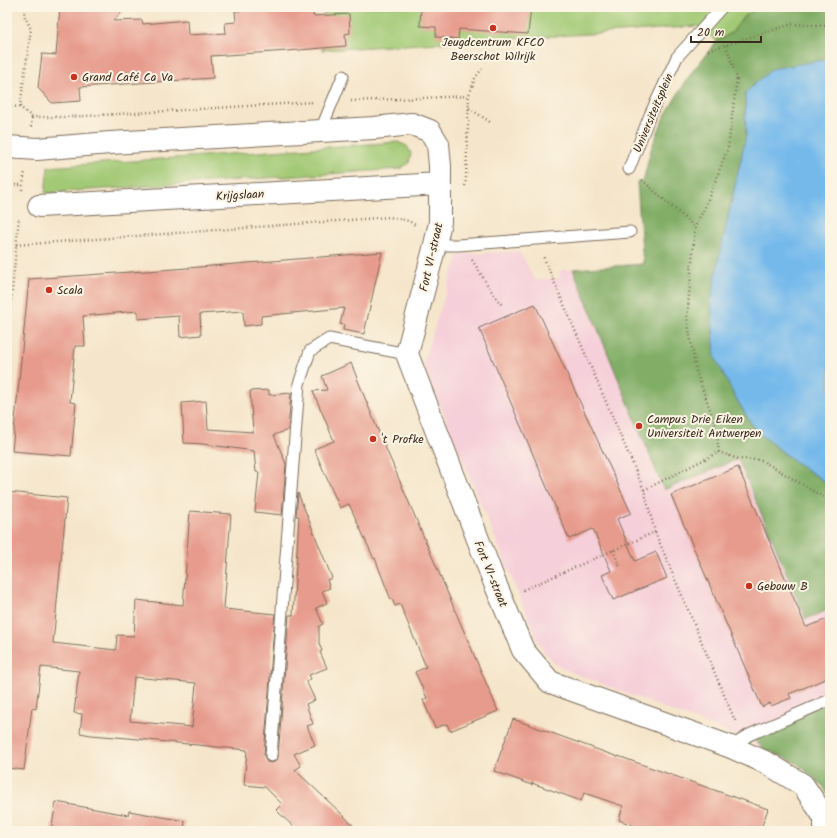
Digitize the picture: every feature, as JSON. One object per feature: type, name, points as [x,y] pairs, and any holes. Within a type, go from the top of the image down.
[{"type":"street","name":"Fort VI-straat","points":[[320,132],[412,124],[430,131],[438,144],[440,166],[440,222],[406,354],[501,600],[523,650],[550,682],[731,747],[767,763],[803,786],[824,818],[825,831]]},
{"type":"street","points":[[7,147],[37,149],[110,143],[320,132]]},
{"type":"street","name":"Krijgslaan","points":[[39,206],[440,184]]},
{"type":"lane","name":"Universiteitsplein","points":[[629,169],[650,115],[677,57],[722,7]]},
{"type":"lane","points":[[320,132],[343,76]]},
{"type":"lane","points":[[436,239],[458,245],[630,232]]},
{"type":"lane","points":[[271,756],[299,384],[310,351],[329,339],[406,354]]},
{"type":"lane","points":[[731,747],[749,735],[830,700]]},
{"type":"path","points":[[20,107],[31,29],[24,15],[25,7]]},
{"type":"path","points":[[718,452],[716,426],[696,371],[687,318],[696,227],[706,207],[728,148],[737,78],[726,45],[792,24],[830,26]]},
{"type":"path","points":[[482,69],[475,78],[469,96],[469,108],[490,122]]},
{"type":"path","points":[[7,106],[20,107],[32,117],[68,117],[332,101],[469,96]]},
{"type":"path","points":[[22,192],[32,117]]},
{"type":"path","points":[[629,169],[696,227]]},
{"type":"path","points":[[7,185],[22,185]]},
{"type":"path","points":[[7,344],[19,215]]},
{"type":"path","points":[[16,245],[390,217],[409,221],[436,239]]},
{"type":"path","points":[[535,239],[644,490],[655,532],[738,727],[731,747]]},
{"type":"path","points":[[476,266],[494,296],[502,305]]},
{"type":"path","points":[[644,490],[718,452],[738,459],[761,460],[830,501]]},
{"type":"path","points":[[501,600],[655,532]]},
{"type":"path","points":[[613,550],[620,567]]},
{"type":"shaded area","name":"Campus Drie Eiken Universiteit Antwerpen","points":[[830,12],[830,800],[824,787],[797,763],[741,738],[566,670],[555,664],[538,642],[423,364],[458,256],[464,254],[519,251],[535,280],[560,278],[560,270],[643,264],[637,182],[643,182],[651,149],[664,117],[692,72],[717,41],[733,31]]},
{"type":"green space","name":"Jeugdcentrum KFCO Beerschot Wilrijk","points":[[324,7],[830,7],[733,31],[717,41],[698,26],[322,50]]},
{"type":"green space","points":[[760,7],[830,7],[830,61],[823,60],[745,93],[746,136],[718,263],[734,395],[755,430],[794,461],[830,485],[830,609],[806,619],[738,459],[664,490],[573,269],[643,264],[637,182],[643,182],[651,149],[664,117],[692,72],[717,41],[733,31],[744,16]]},
{"type":"green space","points":[[398,142],[407,146],[411,153],[409,163],[400,169],[45,193],[48,167]]},
{"type":"green space","points":[[830,700],[830,800],[824,787],[797,763],[764,749],[749,735]]},
{"type":"water","points":[[823,60],[830,61],[830,485],[794,461],[755,430],[734,395],[715,357],[711,302],[746,136],[745,93],[772,69]]},
{"type":"building","points":[[60,7],[126,7],[113,21],[142,20],[143,24],[187,20],[188,35],[226,33],[225,23],[236,22],[235,11],[247,10],[247,7],[297,7],[297,9],[314,8],[313,16],[349,14],[350,33],[345,34],[346,46],[211,56],[213,78],[80,87],[81,101],[52,103],[38,88],[42,54],[56,55]]},
{"type":"building","points":[[421,7],[531,7],[528,34],[459,29],[458,39],[436,37],[436,27],[420,26]]},
{"type":"building","points":[[382,252],[364,334],[343,330],[344,325],[340,324],[344,308],[261,316],[261,324],[244,326],[243,311],[200,314],[201,335],[180,337],[179,316],[138,319],[138,311],[83,316],[85,346],[75,346],[70,402],[76,403],[71,456],[12,451],[29,279]]},
{"type":"building","points":[[535,304],[631,513],[617,519],[635,561],[656,552],[667,578],[613,600],[602,575],[611,571],[593,529],[569,539],[479,328]]},
{"type":"building","points":[[351,363],[375,423],[498,711],[450,731],[447,724],[435,728],[423,700],[427,698],[415,672],[426,667],[400,604],[395,606],[392,599],[391,600],[375,558],[374,559],[349,504],[340,508],[314,449],[334,441],[313,391],[327,390],[322,376]]},
{"type":"building","points":[[269,390],[269,395],[291,393],[288,430],[274,435],[286,464],[282,515],[255,512],[259,472],[256,472],[254,451],[184,443],[182,403],[206,401],[208,429],[253,432],[250,391]]},
{"type":"building","name":"Gebouw B","points":[[738,467],[806,627],[830,618],[830,677],[789,694],[791,698],[771,706],[770,703],[762,707],[671,495]]},
{"type":"building","points":[[8,492],[67,498],[53,643],[116,650],[117,635],[134,636],[136,600],[183,605],[190,511],[231,514],[224,609],[275,614],[264,755],[267,762],[271,763],[277,760],[278,757],[289,615],[293,615],[299,516],[296,516],[298,493],[332,578],[327,580],[330,588],[322,591],[327,603],[316,608],[323,624],[319,626],[319,643],[322,651],[320,652],[327,668],[309,675],[311,679],[306,681],[315,700],[306,704],[313,724],[307,726],[315,745],[294,754],[301,766],[295,770],[358,831],[298,831],[276,810],[282,804],[265,787],[244,785],[247,750],[80,733],[82,714],[74,713],[79,671],[41,667],[36,709],[32,708],[24,770],[7,768]],"holes":[[[134,677],[196,683],[192,727],[130,721]]]},
{"type":"building","points":[[513,719],[768,809],[760,831],[648,831],[619,820],[623,806],[584,793],[581,801],[494,771]]},
{"type":"building","points":[[56,802],[128,815],[129,811],[185,821],[184,831],[51,831]]},
{"type":"place","name":"Jeugdcentrum KFCO Beerschot Wilrijk","points":[[493,28]]},
{"type":"place","name":"Grand Café Ca Va","points":[[74,77]]},
{"type":"place","name":"Scala","points":[[49,290]]},
{"type":"place","name":"Campus Drie Eiken Universiteit Antwerpen","points":[[639,426]]},
{"type":"place","name":"'t Profke","points":[[373,439]]},
{"type":"place","name":"Gebouw B","points":[[749,586]]}]
